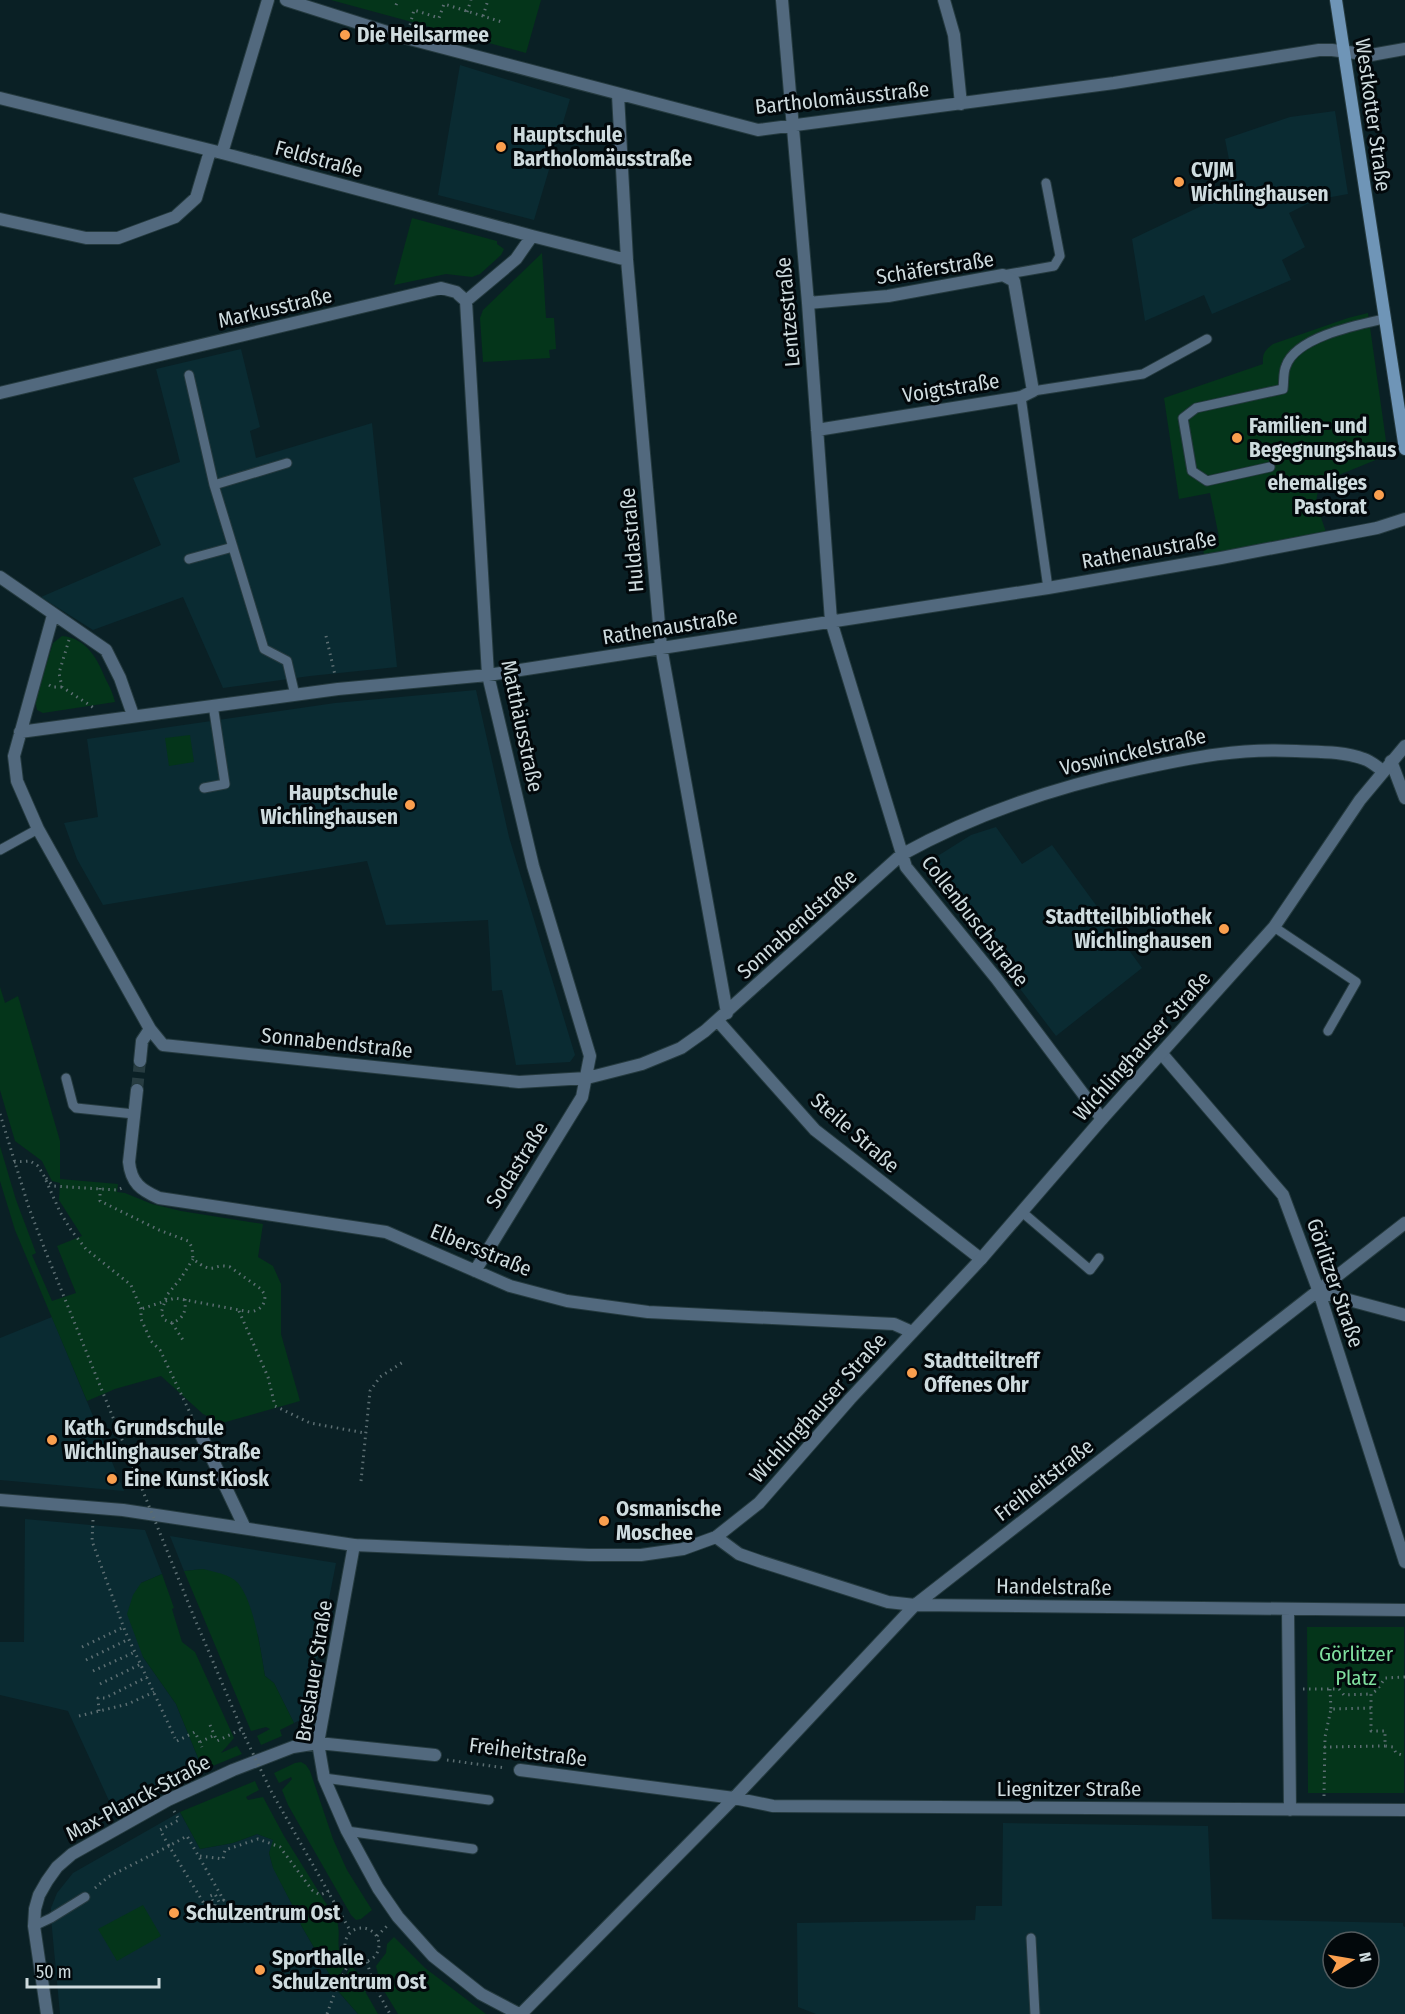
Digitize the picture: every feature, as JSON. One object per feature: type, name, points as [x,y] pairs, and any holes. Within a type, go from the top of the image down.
[{"type":"main road","name":"Westkotter Straße","points":[[1336,0],[1405,449]]},
{"type":"street","points":[[0,219],[86,238],[118,238],[175,217],[196,198],[216,152],[268,0]]},
{"type":"street","name":"Bartholomäusstraße","points":[[286,0],[406,38],[758,130],[1114,83],[1319,50],[1371,55],[1405,49]]},
{"type":"street","name":"Lentzestraße","points":[[782,0],[808,303],[831,621]]},
{"type":"street","points":[[944,0],[954,35],[961,104]]},
{"type":"street","name":"Huldastraße","points":[[618,95],[627,260],[661,647],[723,1017]]},
{"type":"street","name":"Feldstraße","points":[[0,98],[627,260]]},
{"type":"street","points":[[466,301],[516,259],[532,236]]},
{"type":"street","name":"Schäferstraße","points":[[808,303],[888,296],[1003,275],[1014,281],[1023,333]]},
{"type":"street","name":"Markusstraße","points":[[0,393],[441,288],[456,292],[466,301]]},
{"type":"street","name":"Matthäusstraße","points":[[466,301],[488,675],[533,866],[590,1056],[587,1077]]},
{"type":"street","name":"Voigtstraße","points":[[817,430],[1027,394],[1023,333]]},
{"type":"street","name":"Rathenaustraße","points":[[20,732],[338,689],[488,675],[1048,588],[1333,537],[1377,528],[1405,519]]},
{"type":"street","points":[[0,577],[106,650],[120,678],[133,715]]},
{"type":"street","name":"Sonnabendstraße","points":[[53,615],[14,756],[17,781],[38,829],[150,1029],[163,1045],[519,1082],[587,1077],[642,1064],[681,1048],[723,1017],[901,855]]},
{"type":"street","name":"Collenbuschstraße","points":[[831,621],[906,867],[996,978],[1102,1119]]},
{"type":"street","name":"Wichlinghauser Straße","points":[[0,1500],[93,1507],[179,1517],[354,1545],[629,1556],[683,1549],[716,1537],[759,1503],[850,1399],[981,1259],[1102,1119],[1274,927],[1360,800],[1405,746]]},
{"type":"street","name":"Voswinckelstraße","points":[[901,855],[934,836],[1021,800],[1086,780],[1190,758],[1223,752],[1258,750],[1319,752],[1359,757],[1387,766]]},
{"type":"street","points":[[1387,766],[1405,798]]},
{"type":"street","name":"Steile Straße","points":[[723,1017],[815,1130],[981,1259]]},
{"type":"street","points":[[140,1061],[142,1041],[150,1029]]},
{"type":"street","name":"Görlitzer Straße","points":[[1162,1054],[1283,1195],[1319,1292],[1405,1562]]},
{"type":"street","name":"Sodastraße","points":[[475,1271],[582,1097],[587,1077]]},
{"type":"street","name":"Elbersstraße","points":[[137,1090],[129,1162],[130,1173],[142,1190],[159,1198],[386,1232],[510,1286],[567,1301],[648,1312],[894,1324],[912,1332]]},
{"type":"street","name":"Freiheitstraße","points":[[520,2014],[734,1798],[915,1605],[1405,1223]]},
{"type":"street","points":[[1319,1292],[1405,1315]]},
{"type":"street","points":[[200,1433],[245,1528]]},
{"type":"street","name":"Handelstraße","points":[[716,1537],[739,1554],[759,1561],[888,1602],[915,1605],[1405,1610]]},
{"type":"street","name":"Breslauer Straße","points":[[354,1545],[318,1743],[324,1778],[347,1831],[378,1888],[398,1917],[433,1956],[481,1994],[520,2014]]},
{"type":"street","points":[[1288,1610],[1290,1810]]},
{"type":"street","points":[[318,1743],[435,1755]]},
{"type":"street","name":"Max-Planck-Straße","points":[[47,2014],[34,1926],[35,1910],[43,1888],[57,1868],[72,1854],[168,1800],[233,1770],[293,1747],[318,1743]]},
{"type":"street","name":"Freiheitstraße","points":[[520,1770],[734,1798]]},
{"type":"street","name":"Liegnitzer Straße","points":[[734,1798],[772,1806],[1405,1810]]},
{"type":"lane","points":[[1003,275],[1054,266],[1060,256],[1046,183]]},
{"type":"lane","points":[[1270,467],[1207,480],[1192,471],[1183,418],[1196,408],[1283,389],[1286,365],[1297,349],[1346,328],[1384,319]]},
{"type":"lane","points":[[1048,588],[1027,394],[1143,374],[1206,339]]},
{"type":"lane","points":[[189,375],[213,485],[264,649],[287,661],[295,695]]},
{"type":"lane","points":[[213,485],[287,463]]},
{"type":"lane","points":[[189,559],[233,548]]},
{"type":"lane","points":[[204,788],[225,784],[213,705]]},
{"type":"lane","points":[[0,850],[38,829]]},
{"type":"lane","points":[[1274,927],[1356,982],[1328,1030]]},
{"type":"lane","points":[[66,1078],[73,1105],[76,1108],[134,1114]]},
{"type":"lane","points":[[1022,1212],[1090,1270],[1099,1258]]},
{"type":"lane","points":[[324,1778],[489,1800]]},
{"type":"lane","points":[[347,1831],[474,1848]]},
{"type":"lane","points":[[34,1926],[85,1897]]},
{"type":"lane","points":[[1031,1938],[1035,2014]]},
{"type":"path","points":[[396,5],[398,0]]},
{"type":"path","points":[[452,7],[454,0]]},
{"type":"path","points":[[467,12],[471,0]]},
{"type":"path","points":[[483,16],[488,0]]},
{"type":"path","points":[[414,10],[439,18],[444,2],[452,7],[502,22]]},
{"type":"path","points":[[62,687],[59,673],[73,627]]},
{"type":"path","points":[[326,636],[338,689]]},
{"type":"path","points":[[45,682],[52,687],[62,687],[110,719]]},
{"type":"path","points":[[0,1114],[45,1250],[245,1737],[271,1791],[351,1932]]},
{"type":"path","points":[[14,1162],[30,1161],[38,1166],[71,1230],[86,1249],[131,1285],[141,1309],[141,1319],[151,1341],[160,1350],[200,1433]]},
{"type":"path","points":[[44,1176],[53,1186],[117,1190]]},
{"type":"path","points":[[100,1188],[100,1201],[159,1230],[188,1241],[192,1247],[193,1259],[182,1278],[167,1295],[161,1313],[165,1320],[172,1323],[183,1340]]},
{"type":"path","points":[[141,1309],[175,1298],[250,1312],[258,1310],[265,1301],[265,1295],[261,1289],[230,1267],[204,1268],[193,1259]]},
{"type":"path","points":[[172,1323],[184,1316],[185,1299]]},
{"type":"path","points":[[239,1311],[268,1377],[275,1406],[310,1423],[365,1433]]},
{"type":"path","points":[[361,1481],[370,1391],[380,1377],[404,1362]]},
{"type":"path","points":[[93,1507],[92,1541],[129,1639],[176,1740],[195,1732],[202,1747]]},
{"type":"path","points":[[81,1647],[124,1627]]},
{"type":"path","points":[[86,1660],[129,1639]]},
{"type":"path","points":[[93,1671],[135,1652]]},
{"type":"path","points":[[100,1684],[141,1664]]},
{"type":"path","points":[[99,1711],[98,1698],[105,1698],[147,1677]]},
{"type":"path","points":[[1307,1689],[1339,1689],[1344,1695],[1371,1694],[1377,1690],[1385,1678],[1405,1677]]},
{"type":"path","points":[[1324,1810],[1324,1747],[1330,1709],[1330,1689]]},
{"type":"path","points":[[79,1716],[128,1704],[154,1692]]},
{"type":"path","points":[[1371,1694],[1371,1731],[1385,1731],[1385,1746]]},
{"type":"path","points":[[1330,1709],[1371,1708]]},
{"type":"path","points":[[210,1725],[217,1741],[242,1729]]},
{"type":"path","points":[[200,1742],[215,1734]]},
{"type":"path","points":[[1324,1747],[1385,1746],[1393,1747],[1396,1753],[1405,1756]]},
{"type":"path","name":"Freiheitstraße","points":[[435,1755],[452,1761],[520,1770]]},
{"type":"path","points":[[176,1814],[179,1820],[160,1830],[214,1920]]},
{"type":"path","points":[[85,1897],[108,1877],[187,1836],[230,1911]]},
{"type":"path","points":[[199,1856],[223,1859],[225,1850],[258,1839],[280,1847],[312,1890],[320,1895],[329,1891]]},
{"type":"path","points":[[209,1909],[215,1905],[210,1896],[215,1894],[219,1902],[224,1900]]},
{"type":"path","points":[[365,1928],[377,1937],[378,1952],[372,1959],[359,1962],[351,1959],[345,1945],[351,1932],[365,1928]]},
{"type":"path","points":[[327,2014],[351,1959]]},
{"type":"path","points":[[367,1962],[373,1983],[390,2014]]},
{"type":"shaded area","name":"Hauptschule Bartholomäusstraße","points":[[460,65],[570,99],[534,220],[438,195]]},
{"type":"shaded area","points":[[1335,111],[1348,194],[1315,200],[1289,213],[1305,247],[1282,260],[1291,280],[1212,314],[1204,295],[1145,321],[1132,239],[1235,190],[1225,139],[1290,117]]},
{"type":"shaded area","points":[[241,349],[260,427],[250,431],[256,458],[372,423],[397,667],[223,688],[183,597],[93,630],[41,597],[161,545],[133,478],[180,462],[156,369]]},
{"type":"shaded area","points":[[476,690],[509,837],[575,1055],[570,1062],[516,1065],[502,990],[492,991],[488,920],[386,925],[367,861],[103,905],[77,859],[64,823],[98,817],[87,739],[335,703]]},
{"type":"shaded area","points":[[996,827],[1022,864],[1052,845],[1142,968],[1056,1036],[925,864],[971,835]]},
{"type":"shaded area","name":"Kath. Grundschule Wichlinghauser Straße","points":[[52,1317],[124,1491],[0,1480],[0,1338]]},
{"type":"shaded area","points":[[25,1519],[145,1530],[162,1574],[141,1583],[143,1657],[176,1704],[203,1770],[116,1816],[68,1711],[0,1695],[0,1642],[24,1642]]},
{"type":"shaded area","points":[[170,1536],[336,1563],[306,1717],[294,1723],[274,1683],[265,1676],[258,1635],[204,1569],[184,1571]]},
{"type":"shaded area","name":"Schulzentrum Ost","points":[[180,1812],[200,1849],[233,1843],[257,1834],[274,1840],[269,1853],[273,1867],[301,1925],[336,1989],[358,2014],[60,2014],[51,1918],[51,1908],[57,1893],[73,1873]]},
{"type":"shaded area","points":[[1003,1823],[1208,1826],[1212,1919],[1403,1923],[1405,1927],[1405,2014],[816,2014],[798,2007],[797,1923],[975,1920],[976,1906],[1002,1906]]},
{"type":"green space","points":[[331,0],[541,0],[526,53]]},
{"type":"green space","points":[[412,218],[497,241],[497,244],[504,249],[501,255],[480,274],[472,277],[446,274],[394,285]]},
{"type":"green space","points":[[542,253],[546,318],[554,318],[556,349],[549,350],[550,358],[483,362],[480,318],[483,310]]},
{"type":"green space","points":[[1368,313],[1388,455],[1319,483],[1316,503],[1326,532],[1204,555],[1202,542],[1219,537],[1210,493],[1179,499],[1164,398],[1263,364],[1265,352],[1273,344]]},
{"type":"green space","points":[[62,636],[78,641],[90,651],[99,665],[115,702],[43,713],[37,710],[35,701],[53,643]]},
{"type":"green space","points":[[190,735],[194,762],[169,766],[165,738]]},
{"type":"green space","points":[[0,987],[5,1003],[18,996],[60,1141],[60,1179],[118,1184],[117,1192],[152,1204],[263,1224],[258,1257],[273,1266],[281,1284],[281,1334],[300,1401],[222,1423],[203,1414],[161,1376],[115,1389],[87,1401],[15,1230],[0,1181],[0,1146],[16,1200],[36,1253],[32,1255],[52,1301],[76,1293],[57,1246],[82,1236],[59,1200],[60,1183],[52,1181],[42,1161],[15,1141],[0,1090]]},
{"type":"green space","points":[[203,1569],[231,1577],[244,1591],[256,1628],[265,1676],[274,1683],[294,1723],[280,1730],[282,1736],[261,1745],[257,1736],[270,1729],[266,1727],[251,1731],[184,1571]]},
{"type":"green space","points":[[162,1574],[174,1608],[172,1609],[182,1642],[195,1652],[234,1738],[221,1753],[237,1746],[242,1754],[203,1770],[176,1704],[143,1657],[127,1614],[133,1595],[141,1583]]},
{"type":"green space","name":"Görlitzer Platz","points":[[1307,1627],[1404,1627],[1404,1793],[1308,1793]]},
{"type":"green space","points":[[301,1762],[310,1771],[333,1839],[347,1870],[372,1910],[361,1919],[356,1920],[351,1915],[288,1805],[282,1790],[292,1779],[291,1777],[279,1783],[274,1773]]},
{"type":"green space","points":[[255,1781],[259,1790],[246,1797],[248,1800],[263,1797],[284,1836],[337,1921],[340,1952],[346,1964],[335,1984],[301,1925],[273,1868],[269,1853],[273,1840],[257,1834],[233,1843],[200,1849],[180,1812]]},
{"type":"green space","points":[[143,1905],[161,1936],[117,1961],[98,1929]]},
{"type":"green space","points":[[394,1937],[425,1968],[486,2014],[398,2014],[381,1986],[376,1966],[386,1953],[387,1944]]},
{"type":"green space","points":[[351,1966],[361,1975],[366,1993],[378,2014],[358,2014],[338,1991]]},
{"type":"tunnel","points":[[137,1090],[140,1061]]},
{"type":"place","name":"Die Heilsarmee","points":[[345,35]]},
{"type":"place","name":"Hauptschule Bartholomäusstraße","points":[[501,147]]},
{"type":"place","name":"CVJM Wichlinghausen","points":[[1179,182]]},
{"type":"place","name":"Familien- und Begegnungshaus","points":[[1237,438]]},
{"type":"place","name":"ehemaliges Pastorat","points":[[1379,495]]},
{"type":"place","name":"Hauptschule Wichlinghausen","points":[[410,805]]},
{"type":"place","name":"Stadtteilbibliothek Wichlinghausen","points":[[1224,929]]},
{"type":"place","name":"Stadtteiltreff Offenes Ohr","points":[[912,1373]]},
{"type":"place","name":"Kath. Grundschule Wichlinghauser Straße","points":[[52,1440]]},
{"type":"place","name":"Eine Kunst Kiosk","points":[[112,1479]]},
{"type":"place","name":"Osmanische Moschee","points":[[604,1521]]},
{"type":"place","name":"Schulzentrum Ost","points":[[174,1913]]},
{"type":"place","name":"Sporthalle Schulzentrum Ost","points":[[260,1970]]}]
